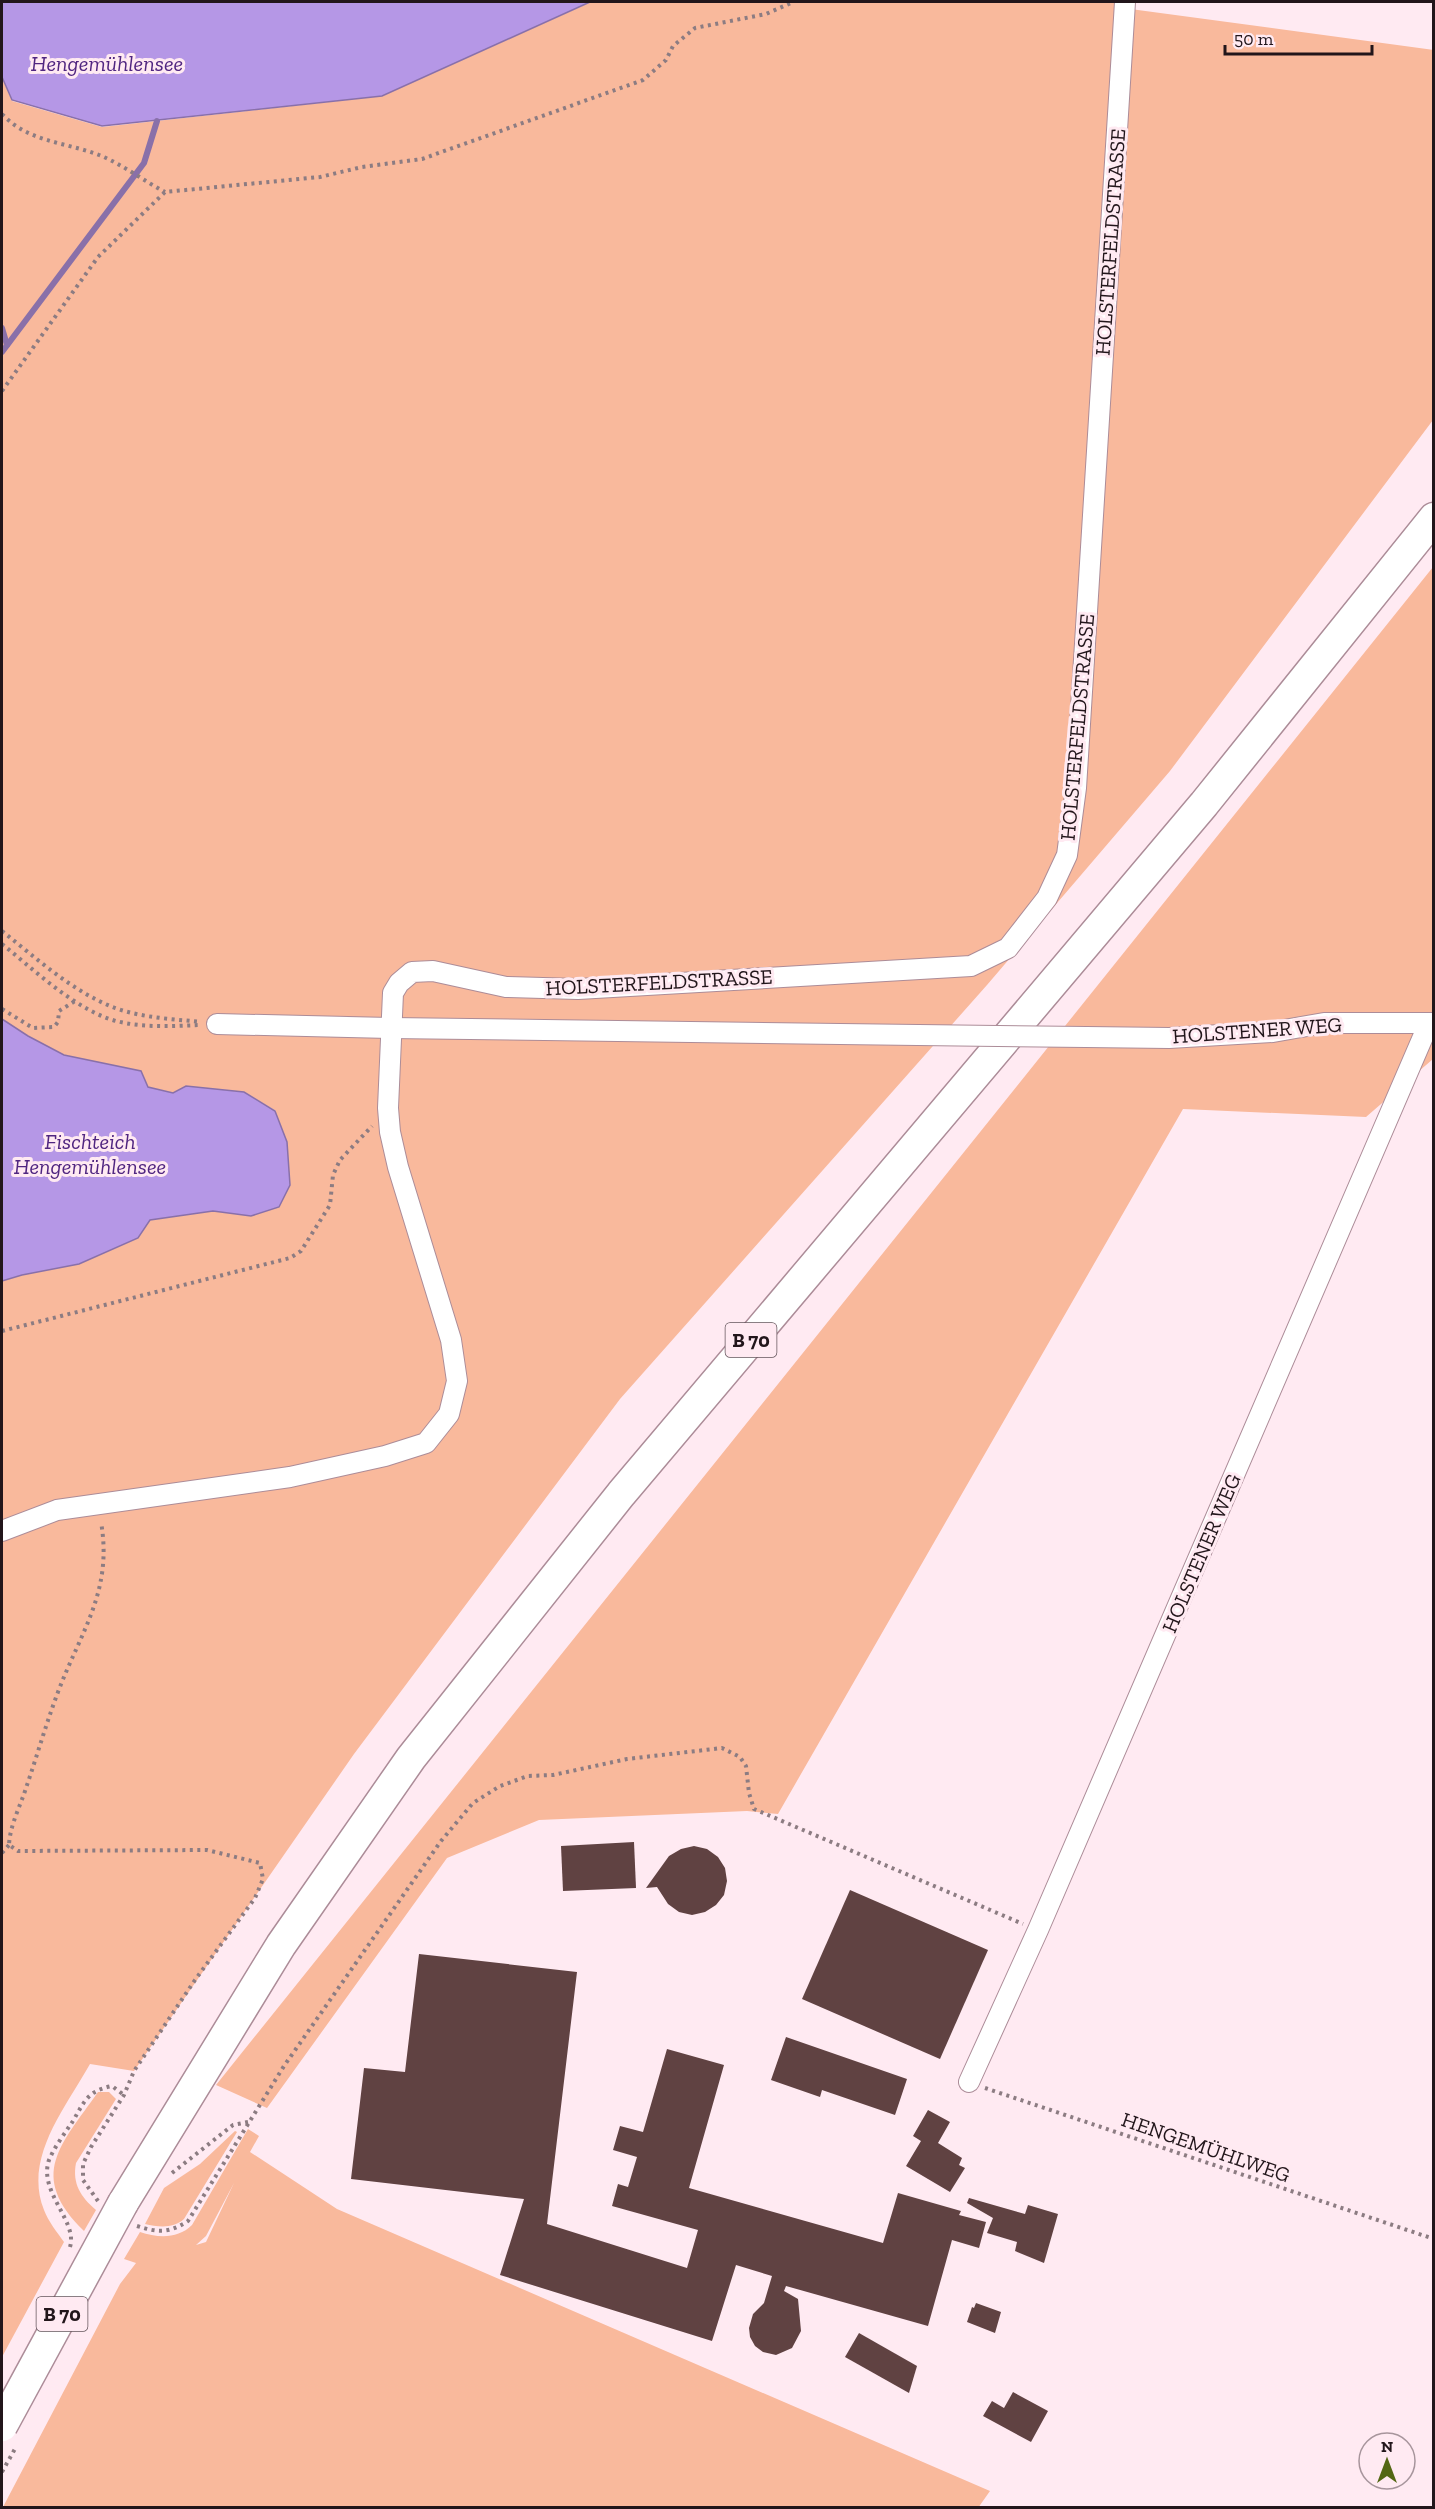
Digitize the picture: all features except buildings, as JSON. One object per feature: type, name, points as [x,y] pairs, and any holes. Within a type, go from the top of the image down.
[{"type":"main road","name":"B 70","points":[[2,2426],[123,2203],[281,1945],[411,1758],[621,1494],[1204,804],[1434,518]]},
{"type":"street","name":"HOLSTERFELDSTRASSE","points":[[390,1028],[393,993],[399,983],[412,972],[433,971],[506,987],[578,989],[971,966],[1008,948],[1047,897],[1067,855],[1076,788],[1125,2]]},
{"type":"street","name":"HOLSTENER WEG","points":[[390,1028],[1169,1038],[1273,1032],[1324,1023],[1431,1023],[1038,1930],[969,2082]]},
{"type":"street","points":[[2,1532],[57,1510],[290,1478],[385,1456],[426,1443],[449,1414],[457,1381],[451,1340],[398,1167],[388,1108],[390,1028],[217,1024]]},
{"type":"path","points":[[2,114],[13,126],[33,136],[100,156],[165,192],[320,177],[362,167],[422,159],[643,80],[666,60],[673,46],[695,28],[766,14],[793,2]]},
{"type":"path","points":[[2,392],[99,257],[165,192]]},
{"type":"path","points":[[2,931],[92,997],[115,1007],[139,1015],[217,1024]]},
{"type":"path","points":[[2,944],[75,1000],[105,1017],[135,1024],[159,1026],[217,1024]]},
{"type":"path","points":[[2,1009],[33,1028],[54,1026],[58,1022],[59,1011],[75,1000]]},
{"type":"path","points":[[2,1331],[290,1258],[301,1251],[330,1205],[333,1175],[340,1160],[388,1108]]},
{"type":"path","points":[[2,1853],[9,1845],[10,1831],[58,1692],[98,1599],[104,1573],[104,1539],[98,1503]]},
{"type":"path","points":[[170,2175],[233,2125],[248,2122],[284,2066],[435,1849],[473,1803],[500,1786],[528,1776],[553,1775],[627,1759],[722,1748],[740,1757],[746,1766],[749,1793],[754,1809],[1038,1930]]},
{"type":"path","points":[[9,1845],[18,1851],[207,1850],[260,1863],[263,1879],[255,1898],[195,1980]]},
{"type":"path","name":"HENGEMÜHLWEG","points":[[969,2082],[1434,2239]]},
{"type":"path","points":[[67,2254],[71,2244],[70,2232],[49,2187],[48,2162],[81,2107],[95,2090],[112,2086],[124,2095]]},
{"type":"shaded area","points":[[591,2],[1123,2],[1123,8],[1434,50],[1433,420],[1170,771],[987,985],[620,1399],[354,1754],[134,2071],[90,2064],[59,2115],[43,2152],[39,2171],[39,2191],[44,2210],[64,2242],[2,2357],[2,1281],[79,1264],[138,1238],[150,1220],[213,1211],[251,1216],[276,1111],[244,1092],[186,1086],[174,1093],[148,1087],[141,1071],[64,1055],[2,1019],[2,78],[12,101],[102,127],[382,96]]},
{"type":"shaded area","points":[[1433,567],[1433,1059],[1366,1117],[1183,1109],[778,1814],[747,1811],[539,1820],[447,1858],[267,2108],[216,2085]]},
{"type":"shaded area","points":[[98,2092],[109,2092],[116,2099],[76,2163],[75,2177],[79,2190],[96,2210],[84,2231],[67,2211],[57,2193],[54,2176],[56,2160],[62,2145]]},
{"type":"shaded area","points":[[248,2129],[259,2136],[250,2152],[337,2209],[990,2491],[978,2508],[3,2507],[120,2284],[136,2263],[124,2259],[140,2232],[168,2236],[180,2233],[192,2225]],"holes":[[[234,2183],[206,2242],[196,2245],[206,2236]]]},
{"type":"shaded area","points":[[235,2131],[237,2132],[184,2219],[170,2226],[145,2224],[164,2188],[200,2164]]},
{"type":"water","name":"Hengemühlensee","points":[[2,2],[590,2],[382,96],[102,126],[12,100],[2,77]]},
{"type":"water","name":"Fischteich Hengemühlensee","points":[[2,1019],[64,1055],[141,1071],[148,1087],[173,1093],[186,1086],[244,1092],[275,1111],[287,1142],[290,1185],[279,1207],[251,1216],[213,1211],[150,1220],[138,1238],[79,1264],[2,1281]]},
{"type":"waterway","points":[[2,352],[144,163],[157,121]]},
{"type":"waterway","points":[[2,328],[7,345]]}]
